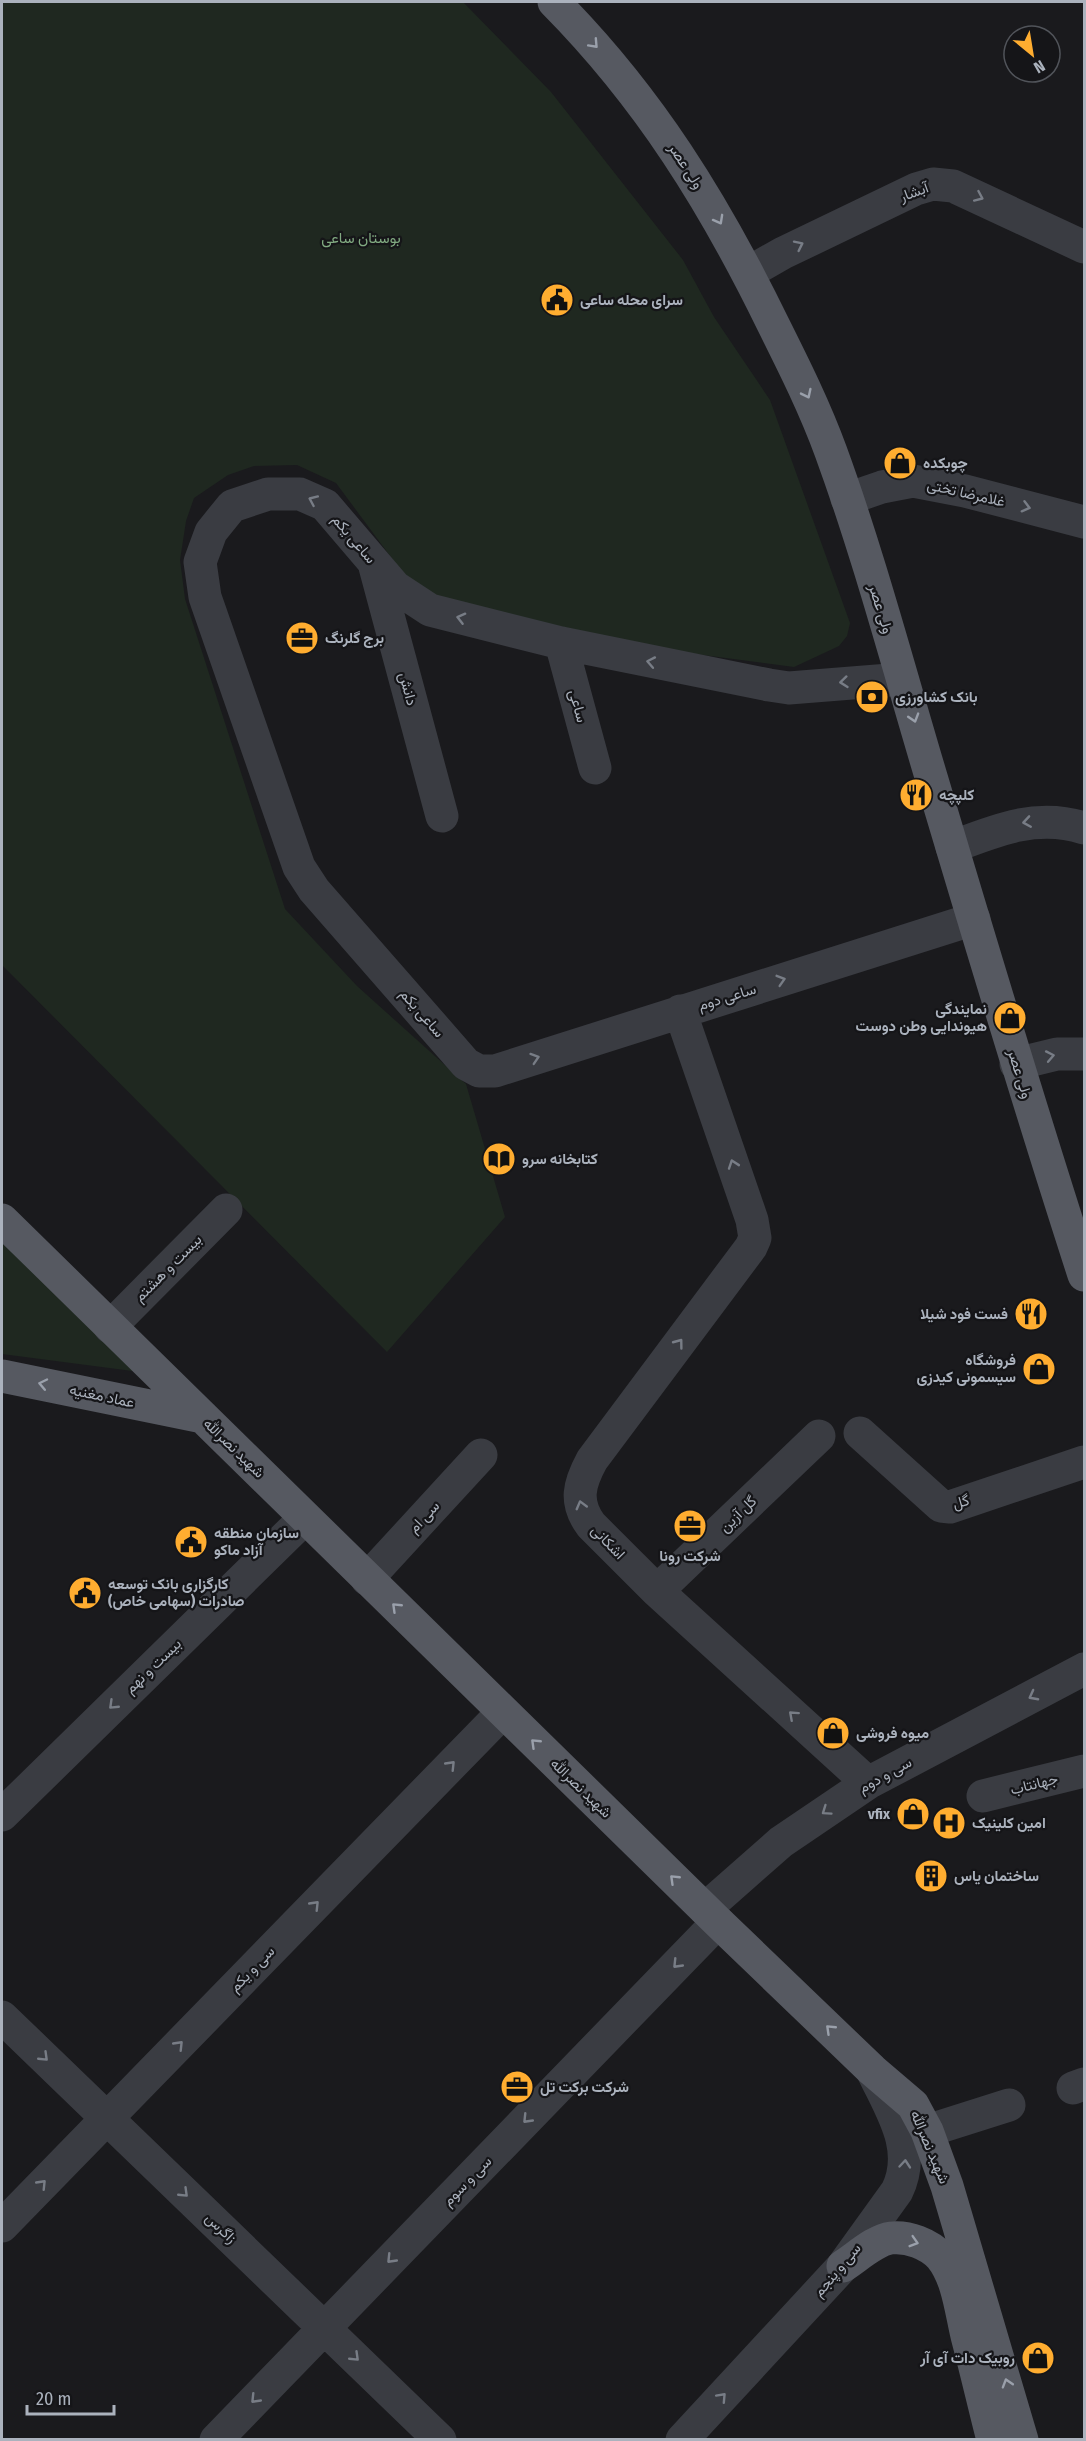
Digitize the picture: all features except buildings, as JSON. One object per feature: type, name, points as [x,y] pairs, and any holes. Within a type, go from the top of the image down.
[{"type":"main road","name":"ولی عصر","points":[[554,2],[611,62],[664,132],[705,195],[748,273],[811,401],[848,499],[1016,1064],[1084,1275]]},
{"type":"main road","name":"شهید نصرالله","points":[[2,1220],[711,1916],[872,2070],[913,2105],[927,2131],[947,2186],[1022,2439]]},
{"type":"main road","name":"عماد مغنیه","points":[[2,1376],[203,1417]]},
{"type":"main road","points":[[843,2266],[891,2238],[917,2242],[930,2248],[941,2258],[949,2270],[957,2294],[993,2439]]},
{"type":"street","name":"آبشار","points":[[748,273],[783,253],[916,189],[933,184],[953,186],[974,194],[1084,247]]},
{"type":"street","name":"غلامرضا تختی","points":[[848,499],[882,487],[913,481],[965,491],[1084,522]]},
{"type":"street","name":"ساعی یکم","points":[[479,1071],[466,1064],[314,890],[299,867],[205,597],[200,562],[211,532],[232,506],[268,494],[300,494],[326,505],[395,587],[430,610],[561,643],[779,687],[902,679]]},
{"type":"street","name":"دانش","points":[[374,562],[442,816]]},
{"type":"street","name":"ساعی","points":[[561,643],[595,768]]},
{"type":"street","points":[[952,847],[1020,823],[1061,822],[1084,828]]},
{"type":"street","name":"ساعی دوم","points":[[479,1071],[495,1071],[974,919]]},
{"type":"street","name":"اشکانی","points":[[680,1011],[752,1220],[755,1238],[751,1247],[591,1460],[580,1485],[579,1503],[584,1515],[657,1591],[868,1783]]},
{"type":"street","points":[[1016,1064],[1057,1054],[1084,1054]]},
{"type":"street","name":"بیست و هشتم","points":[[110,1327],[226,1210]]},
{"type":"street","name":"گل","points":[[860,1433],[941,1506],[950,1507],[1084,1462]]},
{"type":"street","name":"گل آزین","points":[[657,1591],[819,1436]]},
{"type":"street","name":"سی ام","points":[[367,1579],[482,1455]]},
{"type":"street","name":"بیست و نهم","points":[[2,1815],[305,1518]]},
{"type":"street","name":"سی و دوم","points":[[711,1916],[781,1842],[868,1783],[1084,1669]]},
{"type":"street","name":"سی و یکم","points":[[2,2226],[503,1712]]},
{"type":"street","name":"جهانتاب","points":[[983,1796],[1084,1771]]},
{"type":"street","name":"سی و سوم","points":[[216,2439],[325,2328],[711,1916]]},
{"type":"street","name":"زاگرس","points":[[2,2017],[440,2439]]},
{"type":"street","name":"سی و پنجم","points":[[682,2439],[843,2266],[897,2191],[903,2178],[906,2161],[905,2147],[872,2070]]},
{"type":"street","points":[[927,2131],[1009,2105]]},
{"type":"green space","name":"بوستان ساعی","points":[[2,2],[463,2],[551,92],[683,260],[714,317],[770,400],[850,623],[847,636],[839,646],[794,667],[558,636],[419,595],[336,483],[297,465],[254,466],[228,475],[194,498],[186,521],[180,560],[185,599],[285,909],[357,986],[466,1084],[505,1217],[387,1352],[2,965]]},
{"type":"green space","points":[[2,1238],[140,1372],[2,1354]]},
{"type":"place","name":"سرای محله ساعی","points":[[557,300]]},
{"type":"place","name":"چوبکده","points":[[900,463]]},
{"type":"place","name":"برج گلرنگ","points":[[302,638]]},
{"type":"place","name":"بانک کشاورزی","points":[[872,697]]},
{"type":"place","name":"کلپچه","points":[[916,795]]},
{"type":"place","name":"نمایندگی هیوندایی وطن دوست","points":[[1010,1018]]},
{"type":"place","name":"کتابخانه سرو","points":[[499,1159]]},
{"type":"place","name":"فست فود شیلا","points":[[1031,1314]]},
{"type":"place","name":"فروشگاه سیسمونی کیدزی","points":[[1039,1369]]},
{"type":"place","name":"شرکت رونا","points":[[690,1526]]},
{"type":"place","name":"سازمان منطقه آزاد ماکو","points":[[191,1542]]},
{"type":"place","name":"کارگزاری بانک توسعه صادرات (سهامی خاص)","points":[[85,1593]]},
{"type":"place","name":"میوه فروشی","points":[[833,1733]]},
{"type":"place","name":"vfix","points":[[913,1814]]},
{"type":"place","name":"امین کلینیک","points":[[949,1823]]},
{"type":"place","name":"ساختمان یاس","points":[[931,1876]]},
{"type":"place","name":"شرکت برکت تل","points":[[517,2087]]},
{"type":"place","name":"روبیک دات آی آر","points":[[1038,2358]]}]
